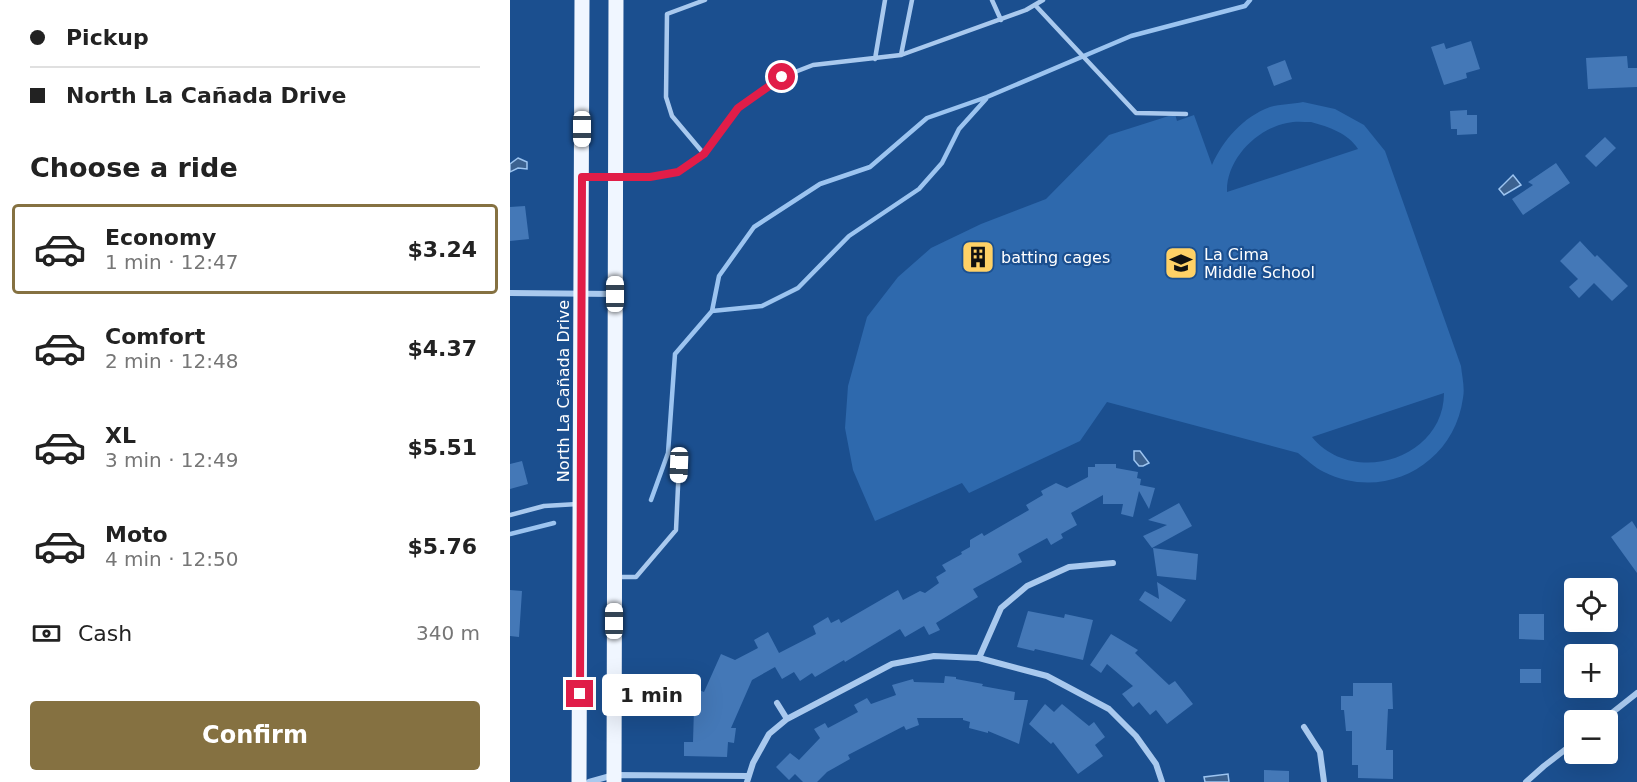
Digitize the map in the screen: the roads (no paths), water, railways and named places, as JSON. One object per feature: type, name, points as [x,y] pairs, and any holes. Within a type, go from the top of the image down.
[{"type":"main road","name":"North La Cañada Drive","points":[[579,782],[582,0]]},
{"type":"main road","points":[[614,779],[616,0]]},
{"type":"street","points":[[510,293],[615,294]]},
{"type":"street","points":[[979,658],[1001,608],[1027,586],[1069,567],[1113,563]]},
{"type":"street","points":[[589,782],[614,779],[747,779],[769,734],[787,719],[892,664],[934,656],[979,658],[1047,676],[1109,709],[1136,736],[1156,764],[1162,782]]},
{"type":"street","points":[[1616,710],[1637,693]]},
{"type":"street","points":[[777,704],[787,719]]},
{"type":"street","points":[[1304,727],[1320,752],[1324,782]]},
{"type":"street","points":[[1526,782],[1564,751]]},
{"type":"lane","points":[[704,154],[672,116],[666,98],[667,14],[705,0]]},
{"type":"lane","points":[[874,59],[885,0]]},
{"type":"lane","points":[[900,55],[912,0]]},
{"type":"lane","points":[[992,0],[1001,20]]},
{"type":"lane","points":[[582,177],[650,177],[678,172],[704,154],[738,108],[782,77],[813,65],[900,55],[1001,20],[1036,6],[1043,0]]},
{"type":"lane","points":[[1036,6],[1136,113],[1186,114]]},
{"type":"lane","points":[[614,577],[636,577],[676,530],[679,465]]},
{"type":"lane","points":[[510,515],[544,506],[580,504]]},
{"type":"waterway","points":[[651,500],[668,453],[675,354],[712,311],[719,276],[754,227],[820,184],[870,167],[927,118],[987,97],[1131,36],[1245,6],[1250,0]]},
{"type":"waterway","points":[[712,311],[762,306],[798,288],[849,236],[919,189],[942,163],[959,129],[986,99]]},
{"type":"waterway","points":[[510,534],[554,523]]},
{"type":"place","name":"batting cages","points":[[978,257]]},
{"type":"place","name":"La Cima Middle School","points":[[1181,263]]}]
